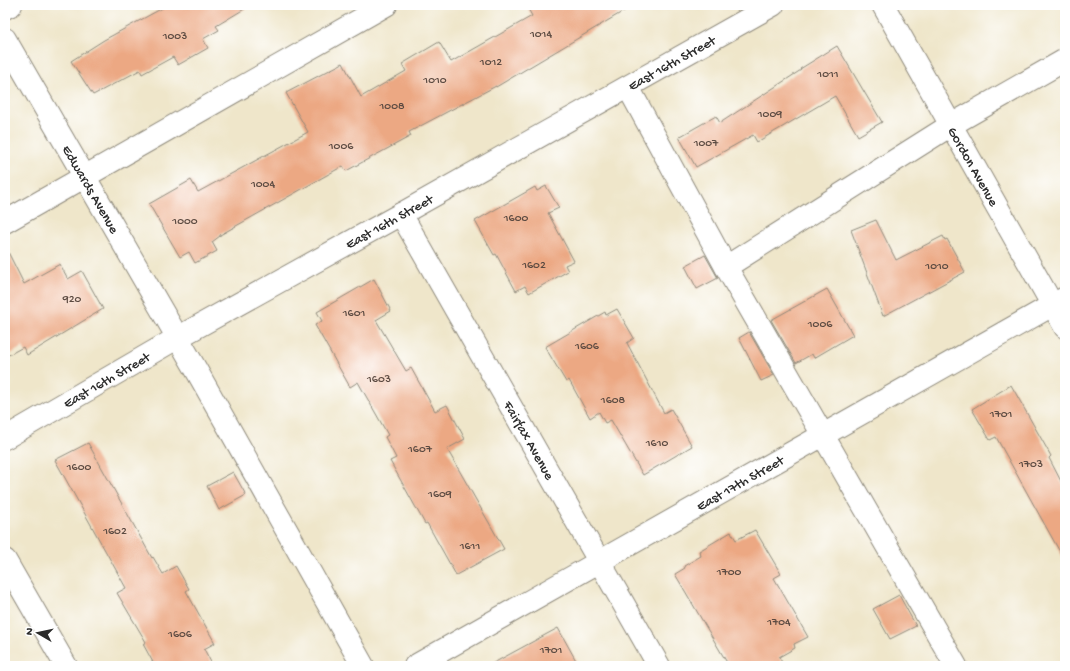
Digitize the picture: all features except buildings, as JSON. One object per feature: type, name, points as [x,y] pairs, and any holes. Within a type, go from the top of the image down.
[{"type":"street","points":[[5,8],[11,5]]},
{"type":"street","points":[[5,222],[386,5]]},
{"type":"street","name":"East 16th Street","points":[[5,438],[177,338],[773,5]]},
{"type":"street","name":"Gordon Avenue","points":[[883,5],[951,124],[1059,301],[1065,327]]},
{"type":"street","name":"Edwards Avenue","points":[[5,39],[363,666]]},
{"type":"street","points":[[726,268],[951,124],[1065,60]]},
{"type":"street","points":[[628,87],[726,268],[956,666]]},
{"type":"street","name":"Fairfax Avenue","points":[[401,214],[659,666]]},
{"type":"street","name":"East 17th Street","points":[[415,666],[1059,301]]},
{"type":"street","points":[[5,560],[66,666]]}]
